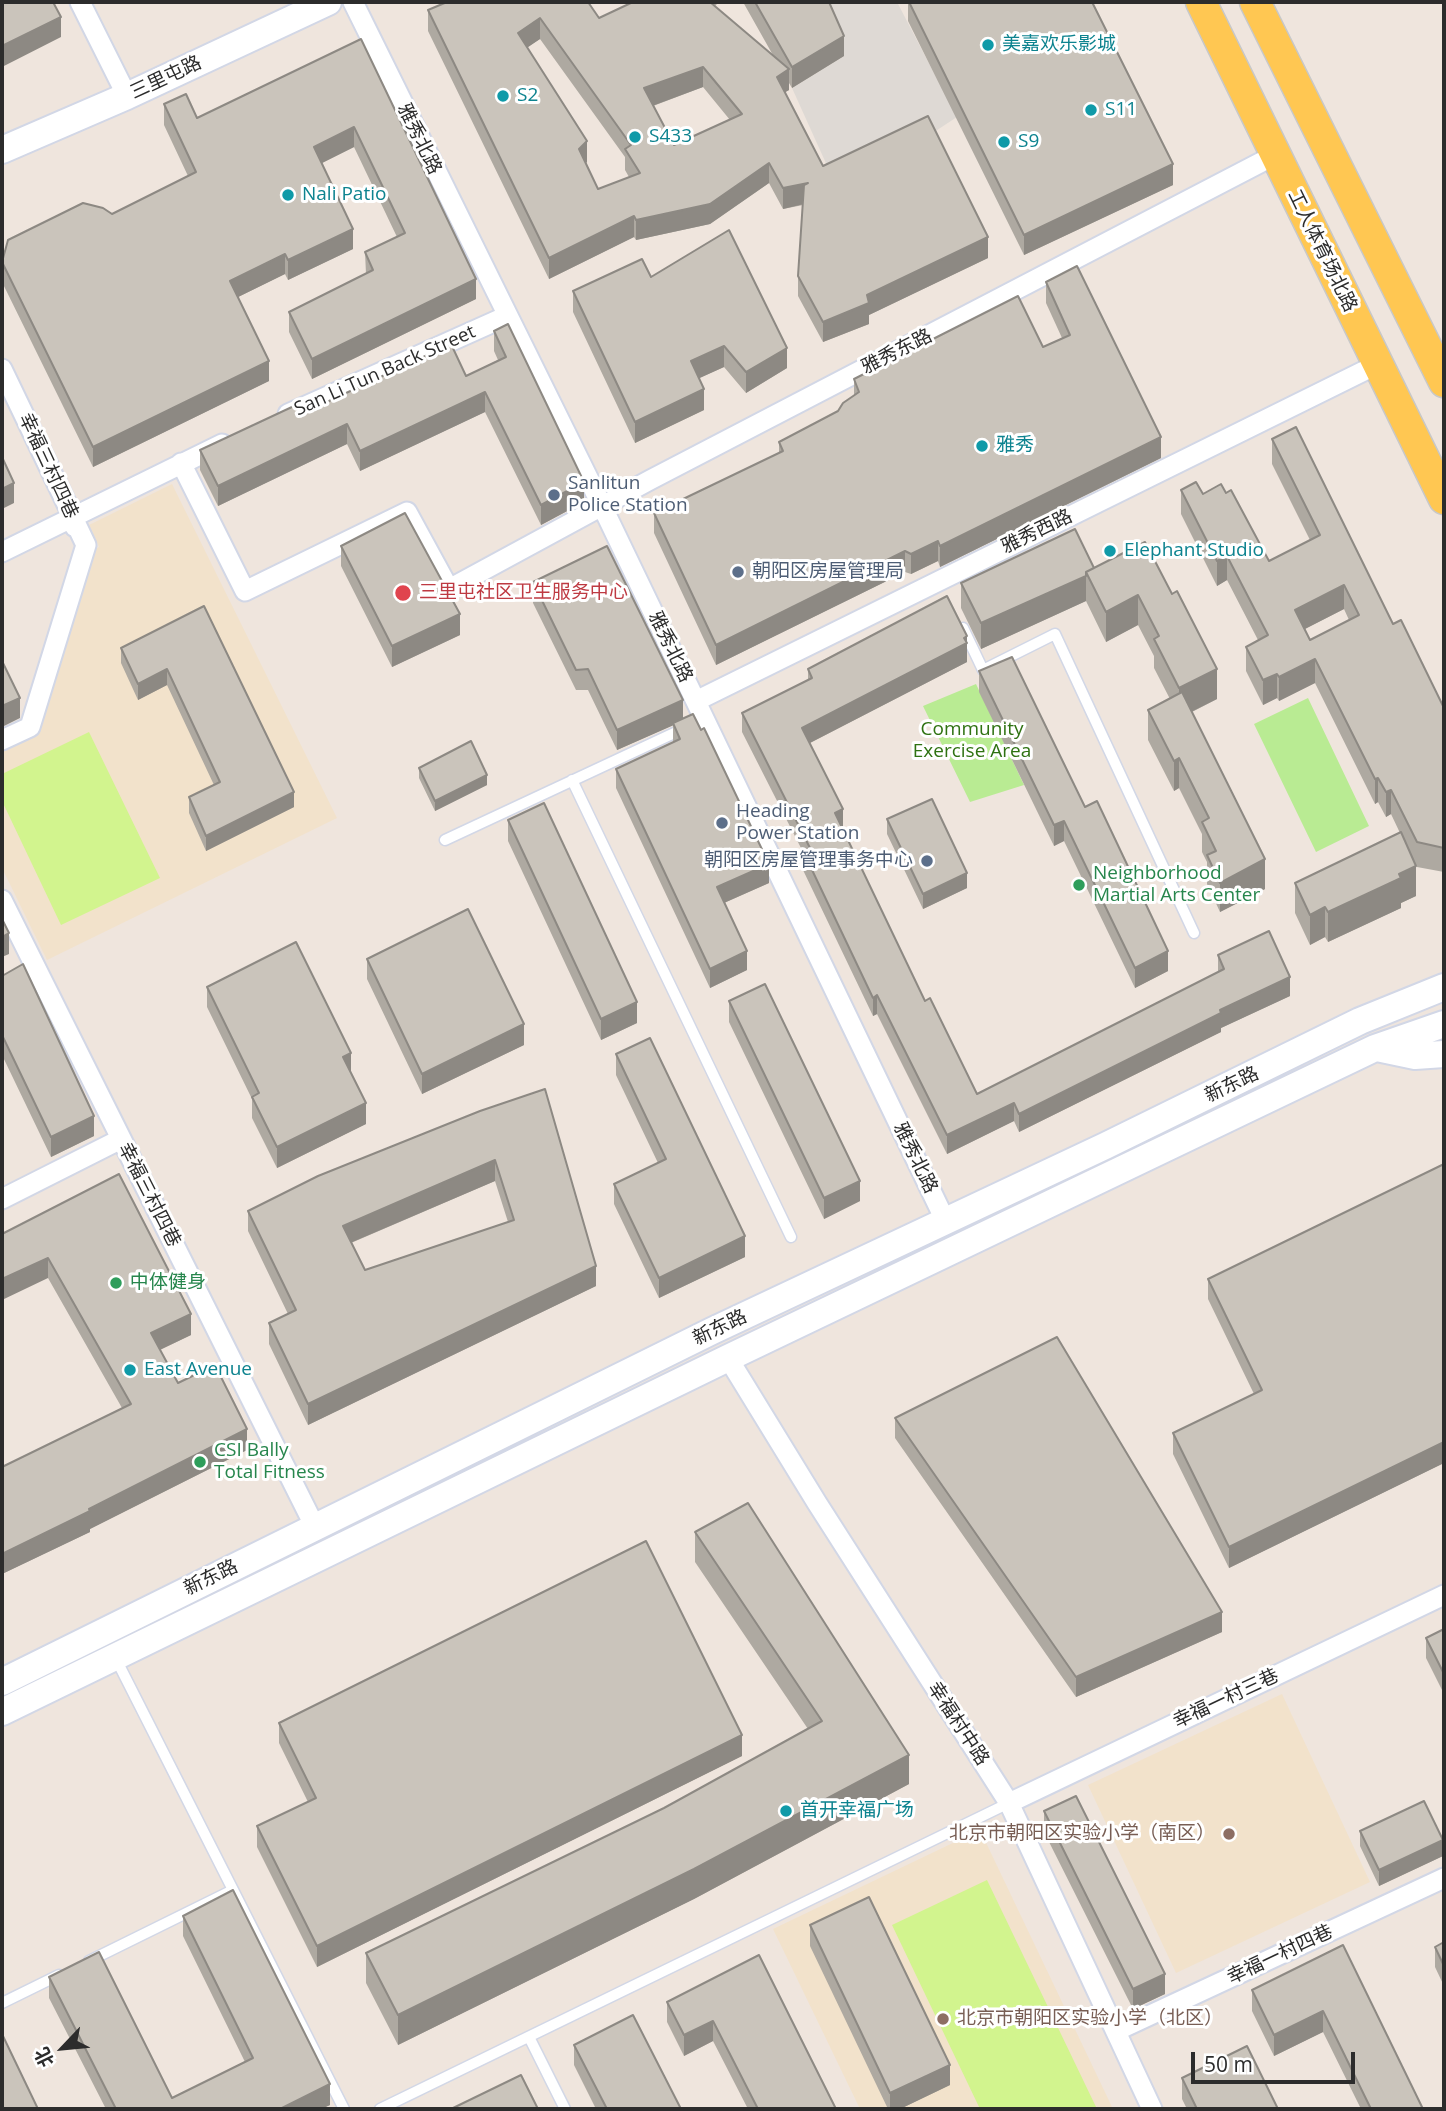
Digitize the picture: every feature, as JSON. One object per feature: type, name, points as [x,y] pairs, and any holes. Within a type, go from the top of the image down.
[{"type":"main road","name":"三里屯路","points":[[2,150],[127,96],[328,2]]},
{"type":"main road","name":"工人体育场北路","points":[[1200,2],[1444,499]]},
{"type":"main road","points":[[1255,2],[1444,382]]},
{"type":"main road","name":"新东路","points":[[2,1682],[712,1331],[1105,1146],[1360,1021],[1444,987]]},
{"type":"main road","name":"新东路","points":[[2,1712],[728,1358],[1375,1048],[1444,1024]]},
{"type":"main road","points":[[1375,1048],[1415,1056],[1444,1054]]},
{"type":"street","points":[[80,2],[127,96]]},
{"type":"street","name":"雅秀北路","points":[[353,2],[602,506],[945,1220]]},
{"type":"street","name":"雅秀东路","points":[[181,463],[245,591],[407,512],[449,589],[602,506],[1275,155]]},
{"type":"street","name":"San Li Tun Back Street","points":[[274,420],[507,316]]},
{"type":"street","name":"雅秀西路","points":[[696,701],[942,586],[1378,364]]},
{"type":"street","name":"幸福三村四巷","points":[[2,369],[75,522],[2,564]]},
{"type":"street","points":[[2,552],[75,522],[181,463],[240,436]]},
{"type":"street","points":[[2,740],[30,727],[86,545],[75,522]]},
{"type":"street","name":"幸福三村四巷","points":[[2,900],[315,1527]]},
{"type":"street","points":[[2,1199],[121,1139]]},
{"type":"street","name":"幸福村中路","points":[[728,1358],[817,1503],[1009,1803],[1152,2109]]},
{"type":"street","name":"幸福一村三巷","points":[[1009,1803],[1444,1595]]},
{"type":"street","name":"幸福一村四巷","points":[[1116,2031],[1444,1878]]},
{"type":"lane","points":[[956,614],[983,670],[1055,634],[1194,933]]},
{"type":"lane","points":[[445,840],[704,719]]},
{"type":"lane","points":[[572,780],[791,1237]]},
{"type":"lane","points":[[114,1657],[344,2109]]},
{"type":"lane","points":[[380,2109],[1009,1803]]},
{"type":"lane","points":[[2,2003],[233,1890]]},
{"type":"lane","points":[[528,2037],[565,2109]]},
{"type":"shaded area","points":[[819,2],[897,2],[957,117],[928,136],[834,181],[792,88],[844,56]]},
{"type":"shaded area","points":[[172,484],[337,818],[47,960],[2,868],[2,749],[36,731],[87,553],[99,547],[89,525]]},
{"type":"shaded area","name":"北京市朝阳区实验小学（南区）","points":[[1282,1694],[1370,1882],[1176,1973],[1088,1785]]},
{"type":"shaded area","name":"北京市朝阳区实验小学（北区）","points":[[980,1830],[1113,2109],[860,2109],[773,1929]]},
{"type":"green space","name":"Community Exercise Area","points":[[976,684],[1024,785],[970,802],[923,706]]},
{"type":"green space","points":[[1308,698],[1369,826],[1316,852],[1254,724]]},
{"type":"green space","points":[[89,732],[160,878],[61,925],[2,801],[2,774]]},
{"type":"green space","points":[[987,1880],[1097,2109],[980,2109],[892,1925]]},
{"type":"building","points":[[2,2],[53,2],[61,17],[2,46]]},
{"type":"building","points":[[447,2],[588,2],[599,18],[633,2],[710,2],[789,69],[777,77],[823,166],[928,116],[988,237],[867,295],[869,303],[823,322],[798,276],[804,185],[808,183],[783,188],[769,163],[710,204],[636,220],[634,216],[549,258],[428,10]],"holes":[[[540,18],[631,145],[625,149],[640,173],[598,189],[579,149],[587,141],[518,33]],[[703,67],[742,114],[674,145],[644,88]]]},
{"type":"building","points":[[755,2],[829,2],[844,36],[792,67]]},
{"type":"building","points":[[909,2],[1092,2],[1173,164],[1024,235]]},
{"type":"building","points":[[361,39],[476,279],[312,359],[289,312],[373,270],[365,252],[405,233],[354,127],[314,147],[353,229],[288,260],[285,254],[230,281],[269,361],[93,447],[2,262],[8,240],[83,203],[103,208],[112,214],[196,172],[164,104],[186,94],[197,118]]},
{"type":"building","points":[[729,230],[787,348],[746,372],[724,346],[691,361],[704,389],[635,422],[573,291],[642,259],[651,277]]},
{"type":"building","name":"雅秀","points":[[1077,266],[1161,437],[940,546],[938,541],[911,554],[905,551],[716,645],[654,513],[783,451],[779,442],[838,411],[843,403],[859,392],[854,379],[1018,296],[1043,347],[1070,335],[1046,282]]},
{"type":"building","points":[[508,324],[584,482],[541,505],[485,392],[360,451],[347,424],[218,486],[200,450],[309,399],[314,408],[451,344],[466,376],[506,357],[494,331]]},
{"type":"building","points":[[1296,427],[1393,624],[1401,620],[1444,708],[1444,848],[1417,842],[1391,790],[1386,792],[1378,778],[1375,779],[1315,659],[1279,677],[1277,674],[1263,680],[1246,647],[1268,635],[1227,556],[1217,561],[1181,490],[1196,482],[1203,494],[1221,484],[1226,493],[1231,490],[1269,561],[1320,535],[1272,439]],"holes":[[[1344,585],[1359,615],[1310,640],[1295,610]]]},
{"type":"building","points":[[2,457],[14,483],[2,489]]},
{"type":"building","points":[[405,513],[460,614],[392,646],[341,546]]},
{"type":"building","points":[[1075,529],[1094,568],[1086,572],[1086,576],[981,623],[961,583]]},
{"type":"building","points":[[1145,542],[1172,594],[1177,591],[1217,669],[1179,688],[1154,639],[1159,636],[1138,595],[1106,612],[1086,572]]},
{"type":"building","points":[[607,546],[683,700],[617,730],[588,669],[576,670],[533,582]]},
{"type":"building","points":[[947,596],[967,636],[964,638],[967,643],[802,728],[843,809],[835,813],[925,1001],[930,998],[977,1094],[1224,969],[1218,955],[1269,931],[1290,977],[1220,1010],[1221,1013],[1019,1114],[1014,1103],[947,1135],[877,995],[873,998],[803,851],[810,848],[742,713],[812,678],[808,669]]},
{"type":"building","points":[[204,606],[294,792],[206,836],[189,797],[220,782],[167,669],[138,684],[121,648]]},
{"type":"building","points":[[1012,657],[1085,807],[1097,801],[1168,951],[1135,968],[1064,821],[1054,825],[979,671]]},
{"type":"building","points":[[2,661],[20,698],[2,706]]},
{"type":"building","points":[[1182,692],[1265,859],[1220,883],[1207,855],[1216,851],[1202,822],[1209,818],[1179,758],[1174,761],[1148,710]]},
{"type":"building","points":[[693,714],[701,730],[704,728],[769,864],[717,887],[747,951],[710,969],[616,769],[680,739],[673,723]]},
{"type":"building","points":[[471,741],[487,775],[435,801],[419,768]]},
{"type":"building","name":"朝阳区房屋管理事务中心","points":[[932,799],[967,873],[923,894],[887,819]]},
{"type":"building","points":[[544,803],[637,1002],[601,1019],[508,820]]},
{"type":"building","points":[[1401,832],[1416,866],[1399,874],[1401,878],[1328,912],[1325,907],[1310,915],[1295,883]]},
{"type":"building","points":[[468,909],[524,1024],[422,1074],[367,959]]},
{"type":"building","points":[[2,919],[9,933],[2,937]]},
{"type":"building","points":[[296,942],[351,1053],[343,1057],[366,1103],[277,1147],[252,1097],[259,1093],[207,987]]},
{"type":"building","points":[[23,964],[94,1116],[51,1137],[2,1035],[2,976]]},
{"type":"building","points":[[765,984],[860,1181],[824,1198],[729,1001]]},
{"type":"building","points":[[650,1038],[745,1236],[659,1278],[614,1184],[666,1159],[616,1054]]},
{"type":"building","points":[[545,1089],[596,1266],[308,1404],[269,1323],[296,1310],[248,1211],[318,1176],[480,1111]],"holes":[[[495,1160],[514,1220],[365,1270],[343,1226]]]},
{"type":"building","points":[[1444,1164],[1444,1442],[1229,1547],[1173,1433],[1262,1390],[1208,1279]]},
{"type":"building","name":"East Avenue","points":[[119,1174],[191,1314],[151,1333],[178,1383],[215,1365],[247,1429],[2,1554],[2,1467],[131,1404],[48,1258],[2,1279],[2,1234]]},
{"type":"building","points":[[1057,1337],[1222,1612],[1076,1677],[895,1418]]},
{"type":"building","name":"首开幸福广场","points":[[748,1503],[909,1755],[694,1869],[398,2015],[366,1953],[664,1808],[822,1721],[695,1532]]},
{"type":"building","points":[[646,1541],[742,1735],[317,1946],[257,1826],[316,1798],[279,1723]]},
{"type":"building","points":[[1444,1629],[1444,1674],[1426,1638]]},
{"type":"building","points":[[1076,1796],[1165,1974],[1133,1989],[1044,1811]]},
{"type":"building","points":[[1424,1801],[1443,1840],[1379,1870],[1360,1831]]},
{"type":"building","points":[[233,1890],[330,2084],[280,2109],[116,2109],[49,1977],[99,1952],[172,2098],[253,2058],[183,1916]]},
{"type":"building","points":[[869,1897],[950,2065],[890,2093],[810,1925]]},
{"type":"building","points":[[1444,1942],[1444,1966],[1435,1947]]},
{"type":"building","points":[[1343,1945],[1423,2109],[1371,2109],[1323,2011],[1274,2035],[1252,1990]]},
{"type":"building","points":[[759,1955],[836,2109],[758,2109],[713,2021],[684,2035],[667,2002]]},
{"type":"building","points":[[633,2015],[681,2109],[607,2109],[574,2045]]},
{"type":"building","points":[[2,2034],[38,2109],[2,2109]]},
{"type":"building","points":[[1247,2046],[1278,2109],[1197,2109],[1182,2078]]},
{"type":"building","points":[[521,2075],[538,2109],[451,2109]]},
{"type":"place","name":"美嘉欢乐影城","points":[[988,45]]},
{"type":"place","name":"S2","points":[[503,96]]},
{"type":"place","name":"S11","points":[[1091,110]]},
{"type":"place","name":"S433","points":[[635,137]]},
{"type":"place","name":"S9","points":[[1004,142]]},
{"type":"place","name":"Nali Patio","points":[[288,195]]},
{"type":"place","name":"雅秀","points":[[982,446]]},
{"type":"place","name":"Sanlitun Police Station","points":[[554,495]]},
{"type":"place","name":"Elephant Studio","points":[[1110,551]]},
{"type":"place","name":"朝阳区房屋管理局","points":[[738,572]]},
{"type":"place","name":"三里屯社区卫生服务中心","points":[[403,593]]},
{"type":"place","name":"Heading Power Station","points":[[722,823]]},
{"type":"place","name":"朝阳区房屋管理事务中心","points":[[927,861]]},
{"type":"place","name":"Neighborhood Martial Arts Center","points":[[1079,885]]},
{"type":"place","name":"中体健身","points":[[116,1283]]},
{"type":"place","name":"East Avenue","points":[[130,1370]]},
{"type":"place","name":"CSI Bally Total Fitness","points":[[200,1462]]},
{"type":"place","name":"首开幸福广场","points":[[786,1811]]},
{"type":"place","name":"北京市朝阳区实验小学（南区）","points":[[1229,1834]]},
{"type":"place","name":"北京市朝阳区实验小学（北区）","points":[[943,2019]]}]
